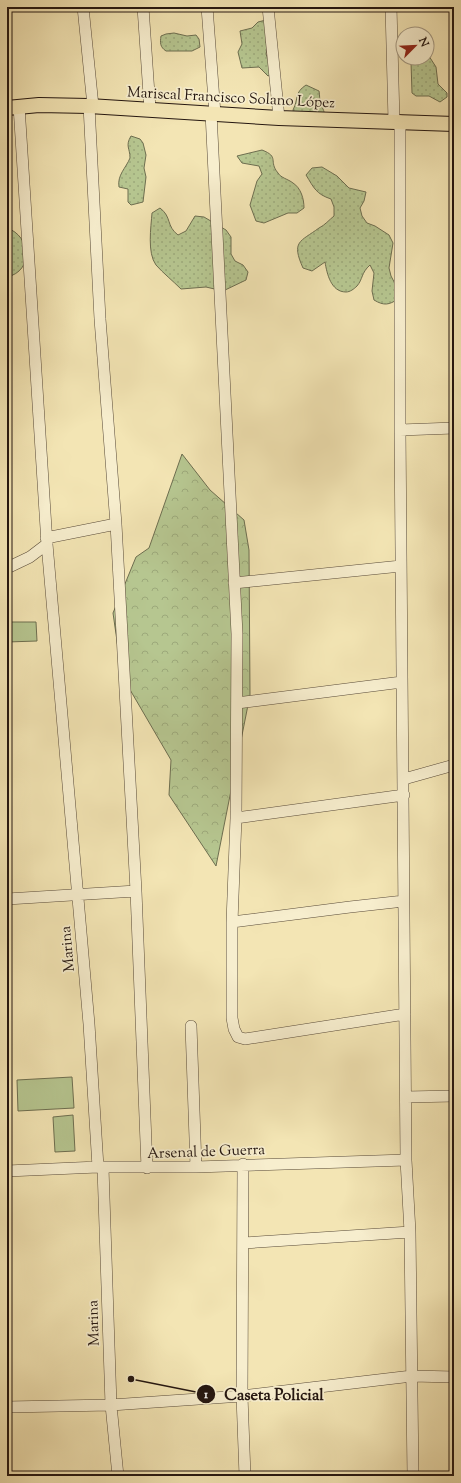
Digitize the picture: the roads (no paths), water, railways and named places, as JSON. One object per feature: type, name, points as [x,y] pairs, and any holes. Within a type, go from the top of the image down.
[{"type":"main road","name":"Mariscal Francisco Solano López","points":[[13,107],[91,106],[279,118],[454,124]]},
{"type":"street","points":[[83,7],[91,106],[100,319],[116,524],[136,891],[147,1168]]},
{"type":"street","points":[[143,7],[150,109]]},
{"type":"street","points":[[207,7],[237,634],[236,818],[232,922],[232,1018],[234,1029],[238,1037],[245,1039],[405,1014]]},
{"type":"street","points":[[268,7],[279,118]]},
{"type":"street","points":[[391,7],[397,121],[404,779],[406,1160],[410,1232],[413,1476]]},
{"type":"street","name":"Marina","points":[[13,107],[62,728],[89,1024],[100,1168],[111,1405],[118,1476]]},
{"type":"street","points":[[400,430],[454,428]]},
{"type":"street","points":[[7,568],[30,558],[47,541],[116,524]]},
{"type":"street","points":[[234,583],[401,566]]},
{"type":"street","points":[[236,703],[402,682]]},
{"type":"street","points":[[404,779],[454,765]]},
{"type":"street","points":[[236,818],[404,796]]},
{"type":"street","points":[[7,899],[136,891]]},
{"type":"street","points":[[232,922],[404,901]]},
{"type":"street","points":[[191,1026],[196,1167]]},
{"type":"street","points":[[406,1097],[454,1096]]},
{"type":"street","name":"Arsenal de Guerra","points":[[7,1171],[196,1167],[243,1164],[406,1160]]},
{"type":"street","points":[[243,1164],[242,1396],[245,1476]]},
{"type":"street","points":[[243,1243],[410,1232]]},
{"type":"street","points":[[7,1407],[111,1405],[242,1396],[412,1376],[454,1377]]},
{"type":"place","name":"Caseta Policial","points":[[131,1379]]}]
